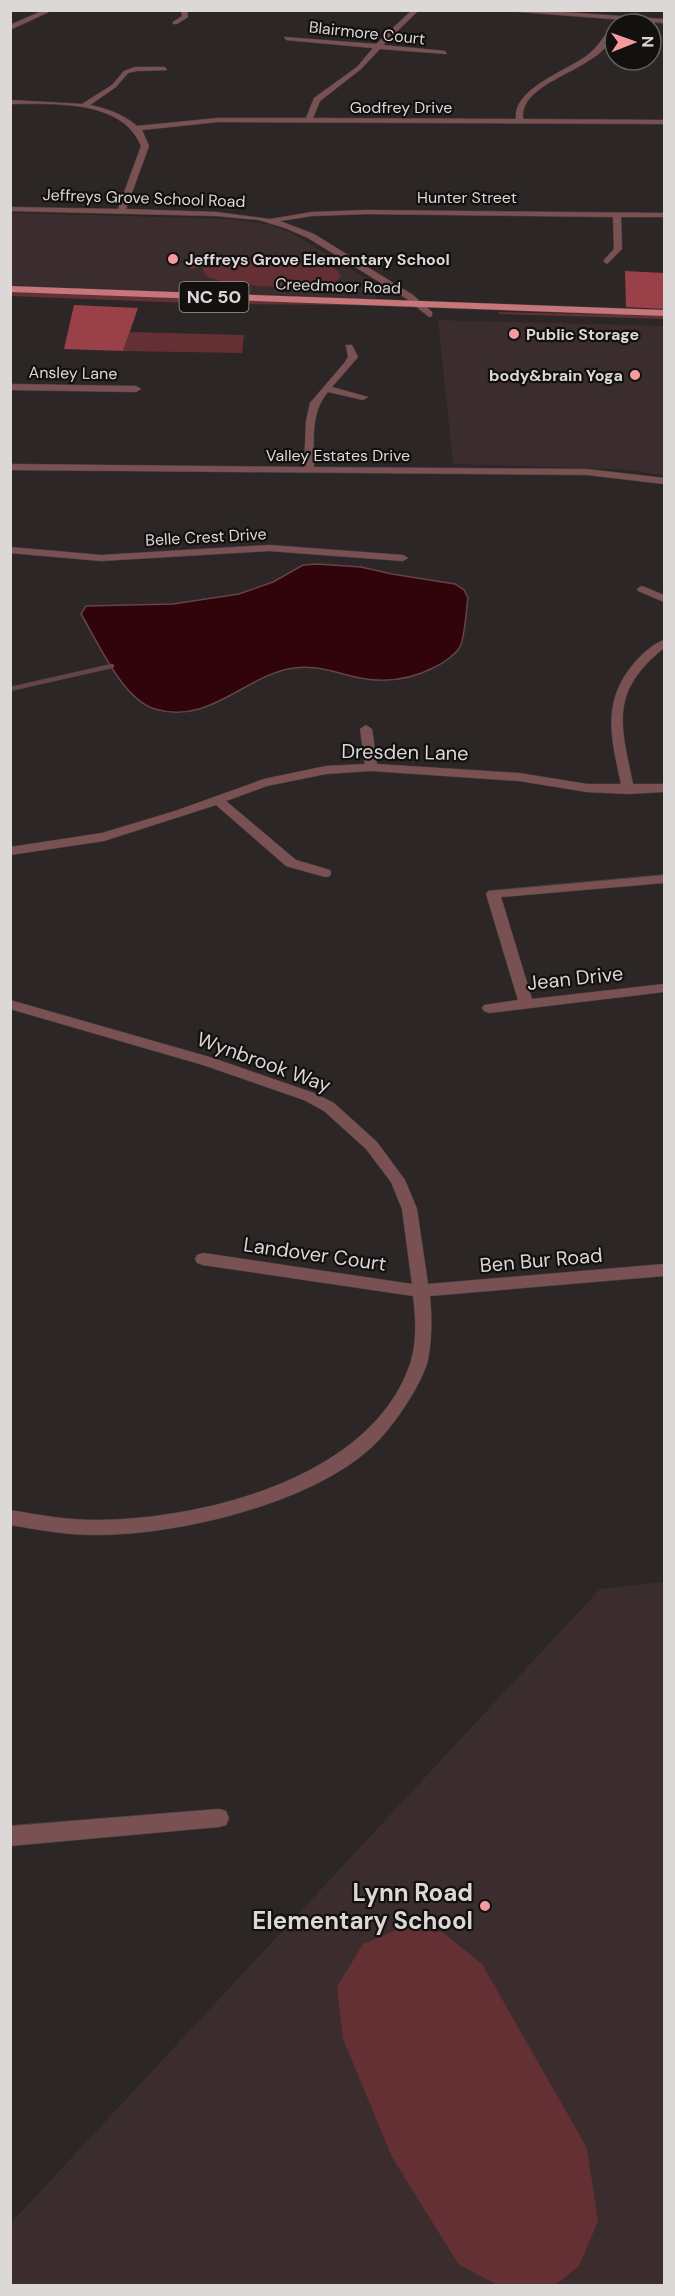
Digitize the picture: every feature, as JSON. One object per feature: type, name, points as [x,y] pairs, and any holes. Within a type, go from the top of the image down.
[{"type":"main road","name":"Creedmoor Road","points":[[10,289],[664,313]]},
{"type":"main road","name":"Creedmoor Road","points":[[10,299],[664,322]]},
{"type":"street","points":[[26,10],[46,12]]},
{"type":"street","points":[[175,23],[185,17],[184,10]]},
{"type":"street","points":[[309,120],[317,100],[359,68],[391,32],[416,10]]},
{"type":"street","points":[[499,10],[603,21]]},
{"type":"street","points":[[10,28],[46,12]]},
{"type":"street","name":"Blairmore Court","points":[[286,38],[445,53]]},
{"type":"street","points":[[520,121],[519,110],[529,94],[592,56],[603,44]]},
{"type":"street","points":[[85,105],[114,86],[126,72],[135,69],[165,69]]},
{"type":"street","points":[[10,102],[85,105],[122,117],[138,128],[145,146],[121,211]]},
{"type":"street","name":"Godfrey Drive","points":[[138,128],[197,121],[664,122]]},
{"type":"street","name":"Jeffreys Grove School Road","points":[[10,209],[216,214],[270,220],[311,236],[418,304],[429,314]]},
{"type":"street","name":"Hunter Street","points":[[270,220],[312,214],[367,212],[664,215]]},
{"type":"street","points":[[607,261],[618,249],[617,213]]},
{"type":"street","points":[[309,470],[311,411],[318,397],[346,370],[353,357],[349,347]]},
{"type":"street","name":"Ansley Lane","points":[[10,387],[136,389]]},
{"type":"street","points":[[327,389],[363,397]]},
{"type":"street","name":"Valley Estates Drive","points":[[10,467],[587,472],[664,481]]},
{"type":"street","name":"Belle Crest Drive","points":[[10,550],[101,558],[269,548],[403,558]]},
{"type":"street","points":[[642,589],[664,599]]},
{"type":"street","points":[[628,789],[617,719],[617,700],[628,676],[664,643]]},
{"type":"street","points":[[366,729],[371,767]]},
{"type":"street","name":"Dresden Lane","points":[[10,851],[104,837],[296,774],[371,767],[495,774],[587,788],[664,788]]},
{"type":"street","points":[[218,800],[291,863],[325,873]]},
{"type":"street","points":[[526,1004],[493,894],[664,879]]},
{"type":"street","name":"Jean Drive","points":[[489,1008],[664,988]]},
{"type":"street","name":"Wynbrook Way","points":[[10,1004],[245,1074],[326,1105],[382,1156],[404,1194],[424,1316],[418,1363],[393,1412],[362,1446],[273,1495],[226,1510],[143,1526],[81,1528],[28,1522],[10,1517]]},
{"type":"street","name":"Landover Court","points":[[203,1259],[421,1291]]},
{"type":"street","name":"Ben Bur Road","points":[[421,1291],[664,1270]]},
{"type":"street","points":[[10,1836],[219,1818]]},
{"type":"shaded area","name":"Jeffreys Grove Elementary School","points":[[11,214],[227,219],[268,224],[292,233],[383,289],[375,299],[11,285]]},
{"type":"shaded area","points":[[223,258],[322,264],[335,268],[341,276],[338,280],[325,286],[302,288],[266,286],[218,280],[206,275],[203,267],[192,269],[183,265],[191,261],[203,262],[205,266]]},
{"type":"shaded area","points":[[625,271],[664,273],[664,309],[626,307]]},
{"type":"shaded area","points":[[11,292],[359,305],[211,304],[11,296]]},
{"type":"shaded area","points":[[74,305],[138,308],[123,351],[64,349]]},
{"type":"shaded area","points":[[499,312],[664,316],[664,319],[499,314]]},
{"type":"shaded area","points":[[438,320],[664,326],[664,475],[617,469],[453,464]]},
{"type":"shaded area","points":[[130,332],[244,335],[242,353],[123,351]]},
{"type":"shaded area","points":[[303,565],[361,567],[455,584],[464,590],[468,598],[460,647],[452,656],[438,665],[408,677],[389,680],[370,679],[324,669],[297,667],[271,674],[208,706],[191,711],[174,712],[155,709],[132,694],[112,668],[81,614],[86,606],[173,604],[239,594],[273,582]]},
{"type":"shaded area","name":"Lynn Road Elementary School","points":[[664,1582],[664,2285],[11,2285],[10,2224],[600,1589]]},
{"type":"shaded area","points":[[401,1928],[442,1932],[482,1964],[587,2148],[598,2221],[579,2266],[555,2285],[498,2285],[459,2265],[392,2157],[343,2039],[337,1987],[363,1944]]},
{"type":"waterway","points":[[10,689],[112,666]]},
{"type":"place","name":"Jeffreys Grove Elementary School","points":[[173,259]]},
{"type":"place","name":"Public Storage","points":[[514,334]]},
{"type":"place","name":"body&brain Yoga","points":[[635,375]]},
{"type":"place","name":"Lynn Road Elementary School","points":[[485,1906]]}]
